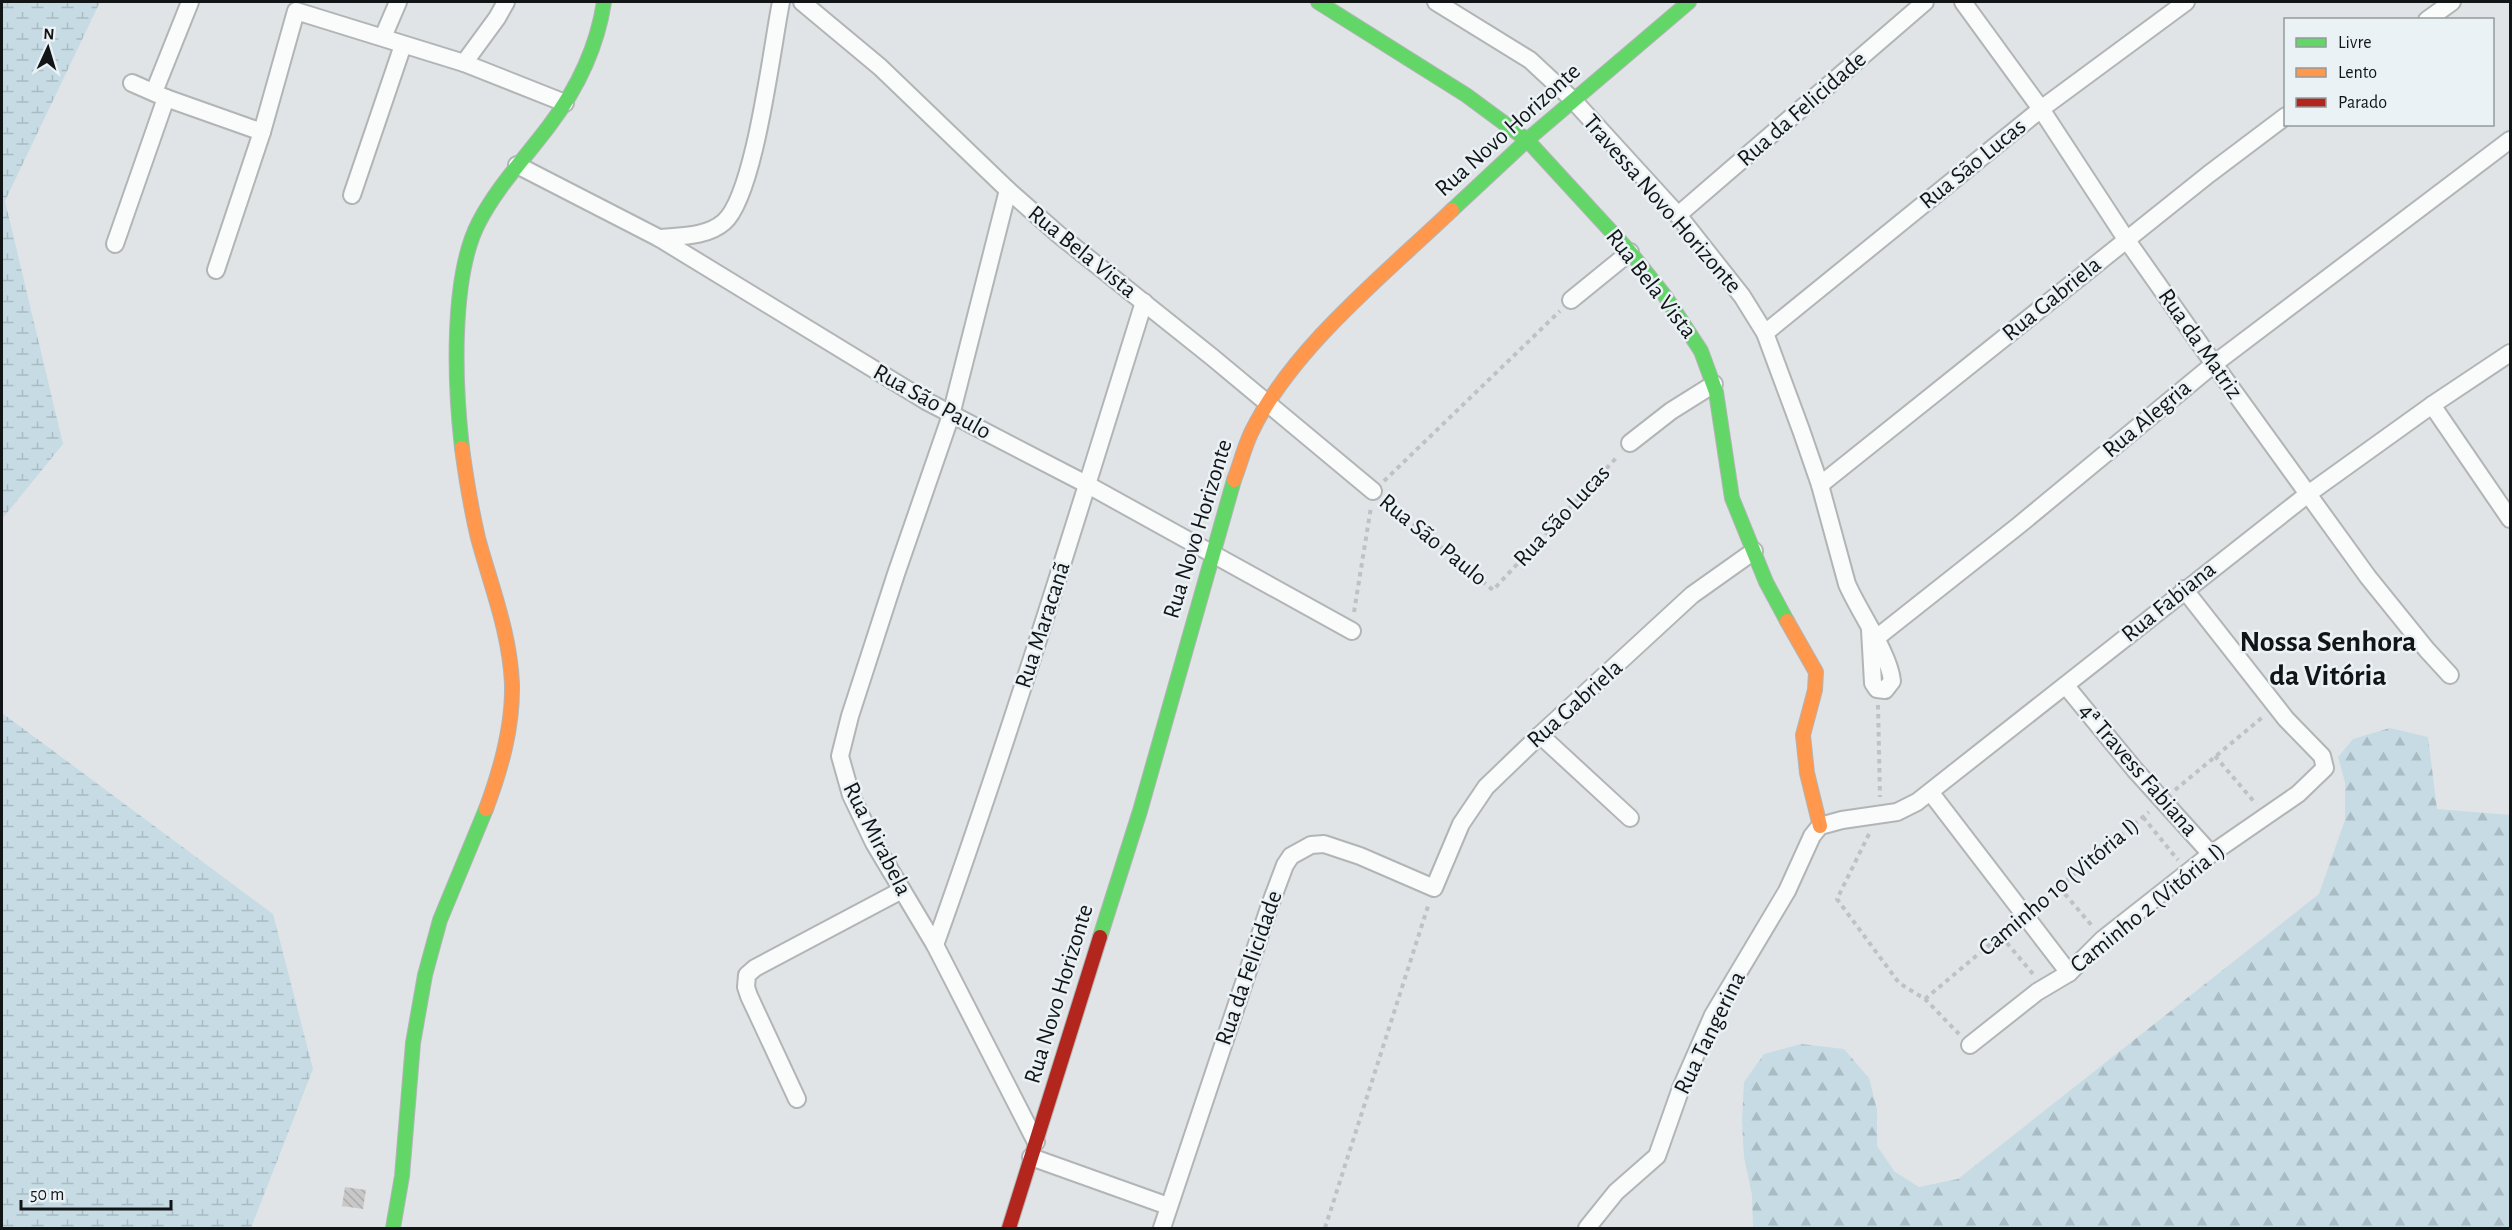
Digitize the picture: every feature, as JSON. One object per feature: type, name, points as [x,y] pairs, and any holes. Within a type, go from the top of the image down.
[{"type":"street","points":[[115,244],[190,2]]},
{"type":"street","points":[[383,37],[398,2]]},
{"type":"street","points":[[464,63],[506,2]]},
{"type":"street","points":[[393,1228],[410,1103],[417,1016],[436,930],[478,830],[501,765],[511,707],[509,660],[503,619],[478,535],[463,452],[458,353],[464,270],[472,233],[487,202],[565,103],[584,68],[602,20],[604,2]]},
{"type":"street","points":[[659,238],[699,234],[713,229],[724,222],[738,203],[764,105],[781,2]]},
{"type":"street","name":"Rua Bela Vista","points":[[802,2],[880,67],[1008,190],[1058,234],[1373,491]]},
{"type":"street","name":"Rua Bela Vista","points":[[1318,2],[1466,95],[1527,140],[1630,252],[1665,296],[1696,342],[1714,384],[1732,498],[1766,582],[1816,672],[1815,690],[1803,735],[1807,772],[1821,826]]},
{"type":"street","name":"Travessa Novo Horizonte","points":[[1436,2],[1530,60],[1573,100],[1678,215],[1742,296],[1765,333],[1820,485],[1842,570],[1892,678],[1887,690],[1877,689]]},
{"type":"street","name":"Rua Novo Horizonte","points":[[1009,1228],[1143,799],[1229,495],[1251,432],[1267,403],[1315,344],[1365,292],[1527,140],[1689,2]]},
{"type":"street","name":"Rua da Felicidade","points":[[1678,215],[1924,2]]},
{"type":"street","name":"Rua da Matriz","points":[[1963,2],[2041,109],[2126,239],[2214,364],[2368,577],[2450,675]]},
{"type":"street","name":"Rua São Lucas","points":[[1765,333],[2041,109],[2186,2]]},
{"type":"street","points":[[2430,18],[2451,2]]},
{"type":"street","points":[[216,270],[262,132],[297,6],[403,45],[464,63],[565,103]]},
{"type":"street","points":[[352,195],[403,45]]},
{"type":"street","points":[[132,83],[262,132]]},
{"type":"street","name":"Rua Gabriela","points":[[1820,485],[2126,239],[2284,118]]},
{"type":"street","name":"Rua Alegria","points":[[1873,635],[2018,526],[2214,364],[2511,140]]},
{"type":"street","name":"Rua São Paulo","points":[[517,165],[659,238],[870,369],[951,415],[1088,485],[1212,556],[1352,631]]},
{"type":"street","name":"Rua Mirabela","points":[[1008,190],[951,415],[889,596],[850,716],[840,756],[851,795],[874,843],[935,945],[1034,1150]]},
{"type":"street","points":[[1571,300],[1630,252]]},
{"type":"street","name":"Rua Maracanã","points":[[935,945],[988,796],[1144,302]]},
{"type":"street","name":"Rua Fabiana","points":[[1821,826],[1842,820],[1879,816],[1908,808],[1931,793],[2184,589],[2308,494],[2432,405],[2511,353]]},
{"type":"street","points":[[1630,443],[1671,411],[1714,384]]},
{"type":"street","points":[[2432,405],[2511,519]]},
{"type":"street","name":"Rua Gabriela","points":[[1434,888],[1452,842],[1486,787],[1692,595],[1754,551]]},
{"type":"street","points":[[2184,589],[2276,705]]},
{"type":"street","name":"4ª Travess Fabiana","points":[[2066,686],[2135,770],[2211,854]]},
{"type":"street","name":"Caminho 2 (Vitória I)","points":[[1970,1045],[2045,987],[2069,973],[2103,939],[2211,854],[2298,794],[2324,769],[2325,763],[2322,756],[2276,705]]},
{"type":"street","points":[[1540,735],[1630,818]]},
{"type":"street","points":[[1931,793],[2069,973]]},
{"type":"street","name":"Rua Tangerina","points":[[1587,1228],[1616,1192],[1657,1156],[1681,1088],[1713,1015],[1787,891],[1812,836],[1821,826]]},
{"type":"street","name":"Rua da Felicidade","points":[[1161,1228],[1263,926],[1285,865],[1291,855],[1311,845],[1324,844],[1360,856],[1434,888]]},
{"type":"street","points":[[797,1099],[749,996],[746,987],[747,975],[755,968],[902,890]]},
{"type":"street","points":[[1034,1150],[1168,1206]]},
{"type":"path","points":[[1352,631],[1373,491],[1571,300]]},
{"type":"path","name":"Rua São Lucas","points":[[1493,590],[1630,443]]},
{"type":"path","name":"Rua São Paulo","points":[[1373,491],[1493,590]]},
{"type":"path","points":[[1877,689],[1879,816],[1837,899],[1899,983],[1924,999],[1970,1045]]},
{"type":"path","points":[[2171,793],[2276,705]]},
{"type":"path","points":[[2215,756],[2266,815]]},
{"type":"path","name":"Caminho 10 (Vitória I)","points":[[1924,999],[2157,805]]},
{"type":"path","points":[[2143,817],[2188,873]]},
{"type":"path","points":[[2059,887],[2103,939]]},
{"type":"path","points":[[1325,1228],[1434,888]]},
{"type":"path","points":[[2001,936],[2045,987]]},
{"type":"green space","points":[[2,2],[100,2],[5,201],[63,444],[2,519]]},
{"type":"green space","points":[[2,713],[273,914],[313,1069],[251,1228],[2,1228]]},
{"type":"green space","points":[[2390,728],[2428,737],[2437,809],[2510,815],[2510,1228],[1753,1228],[1752,1195],[1744,1157],[1742,1120],[1744,1082],[1764,1054],[1801,1044],[1844,1049],[1869,1078],[1877,1110],[1877,1146],[1895,1172],[1919,1187],[1958,1179],[2319,894],[2345,820],[2345,782],[2338,757],[2353,739]]},
{"type":"building","points":[[345,1187],[366,1190],[363,1209],[342,1206]]},
{"type":"traffic: fast","points":[[462,448],[457,333],[463,272],[470,245],[479,222],[494,197],[549,126],[577,83],[591,52],[604,2]]},
{"type":"traffic: fast","points":[[1318,2],[1466,95],[1527,140],[1630,252],[1665,296],[1701,351],[1716,392],[1732,498],[1766,582],[1787,621]]},
{"type":"traffic: fast","points":[[1452,210],[1527,140],[1689,2]]},
{"type":"traffic: fast","points":[[1100,937],[1140,811],[1234,480]]},
{"type":"traffic: fast","points":[[393,1228],[402,1176],[413,1043],[425,975],[440,920],[486,809]]},
{"type":"traffic: slow","points":[[1234,480],[1251,433],[1268,402],[1290,372],[1341,314],[1452,210]]},
{"type":"traffic: slow","points":[[462,448],[478,538],[508,646],[512,684],[505,748],[486,809]]},
{"type":"traffic: slow","points":[[1787,621],[1816,672],[1815,690],[1803,735],[1807,773],[1820,826]]},
{"type":"traffic: jam","points":[[1009,1228],[1100,937]]},
{"type":"district","name":"Nossa Senhora da Vitória","points":[[2328,659]]}]
